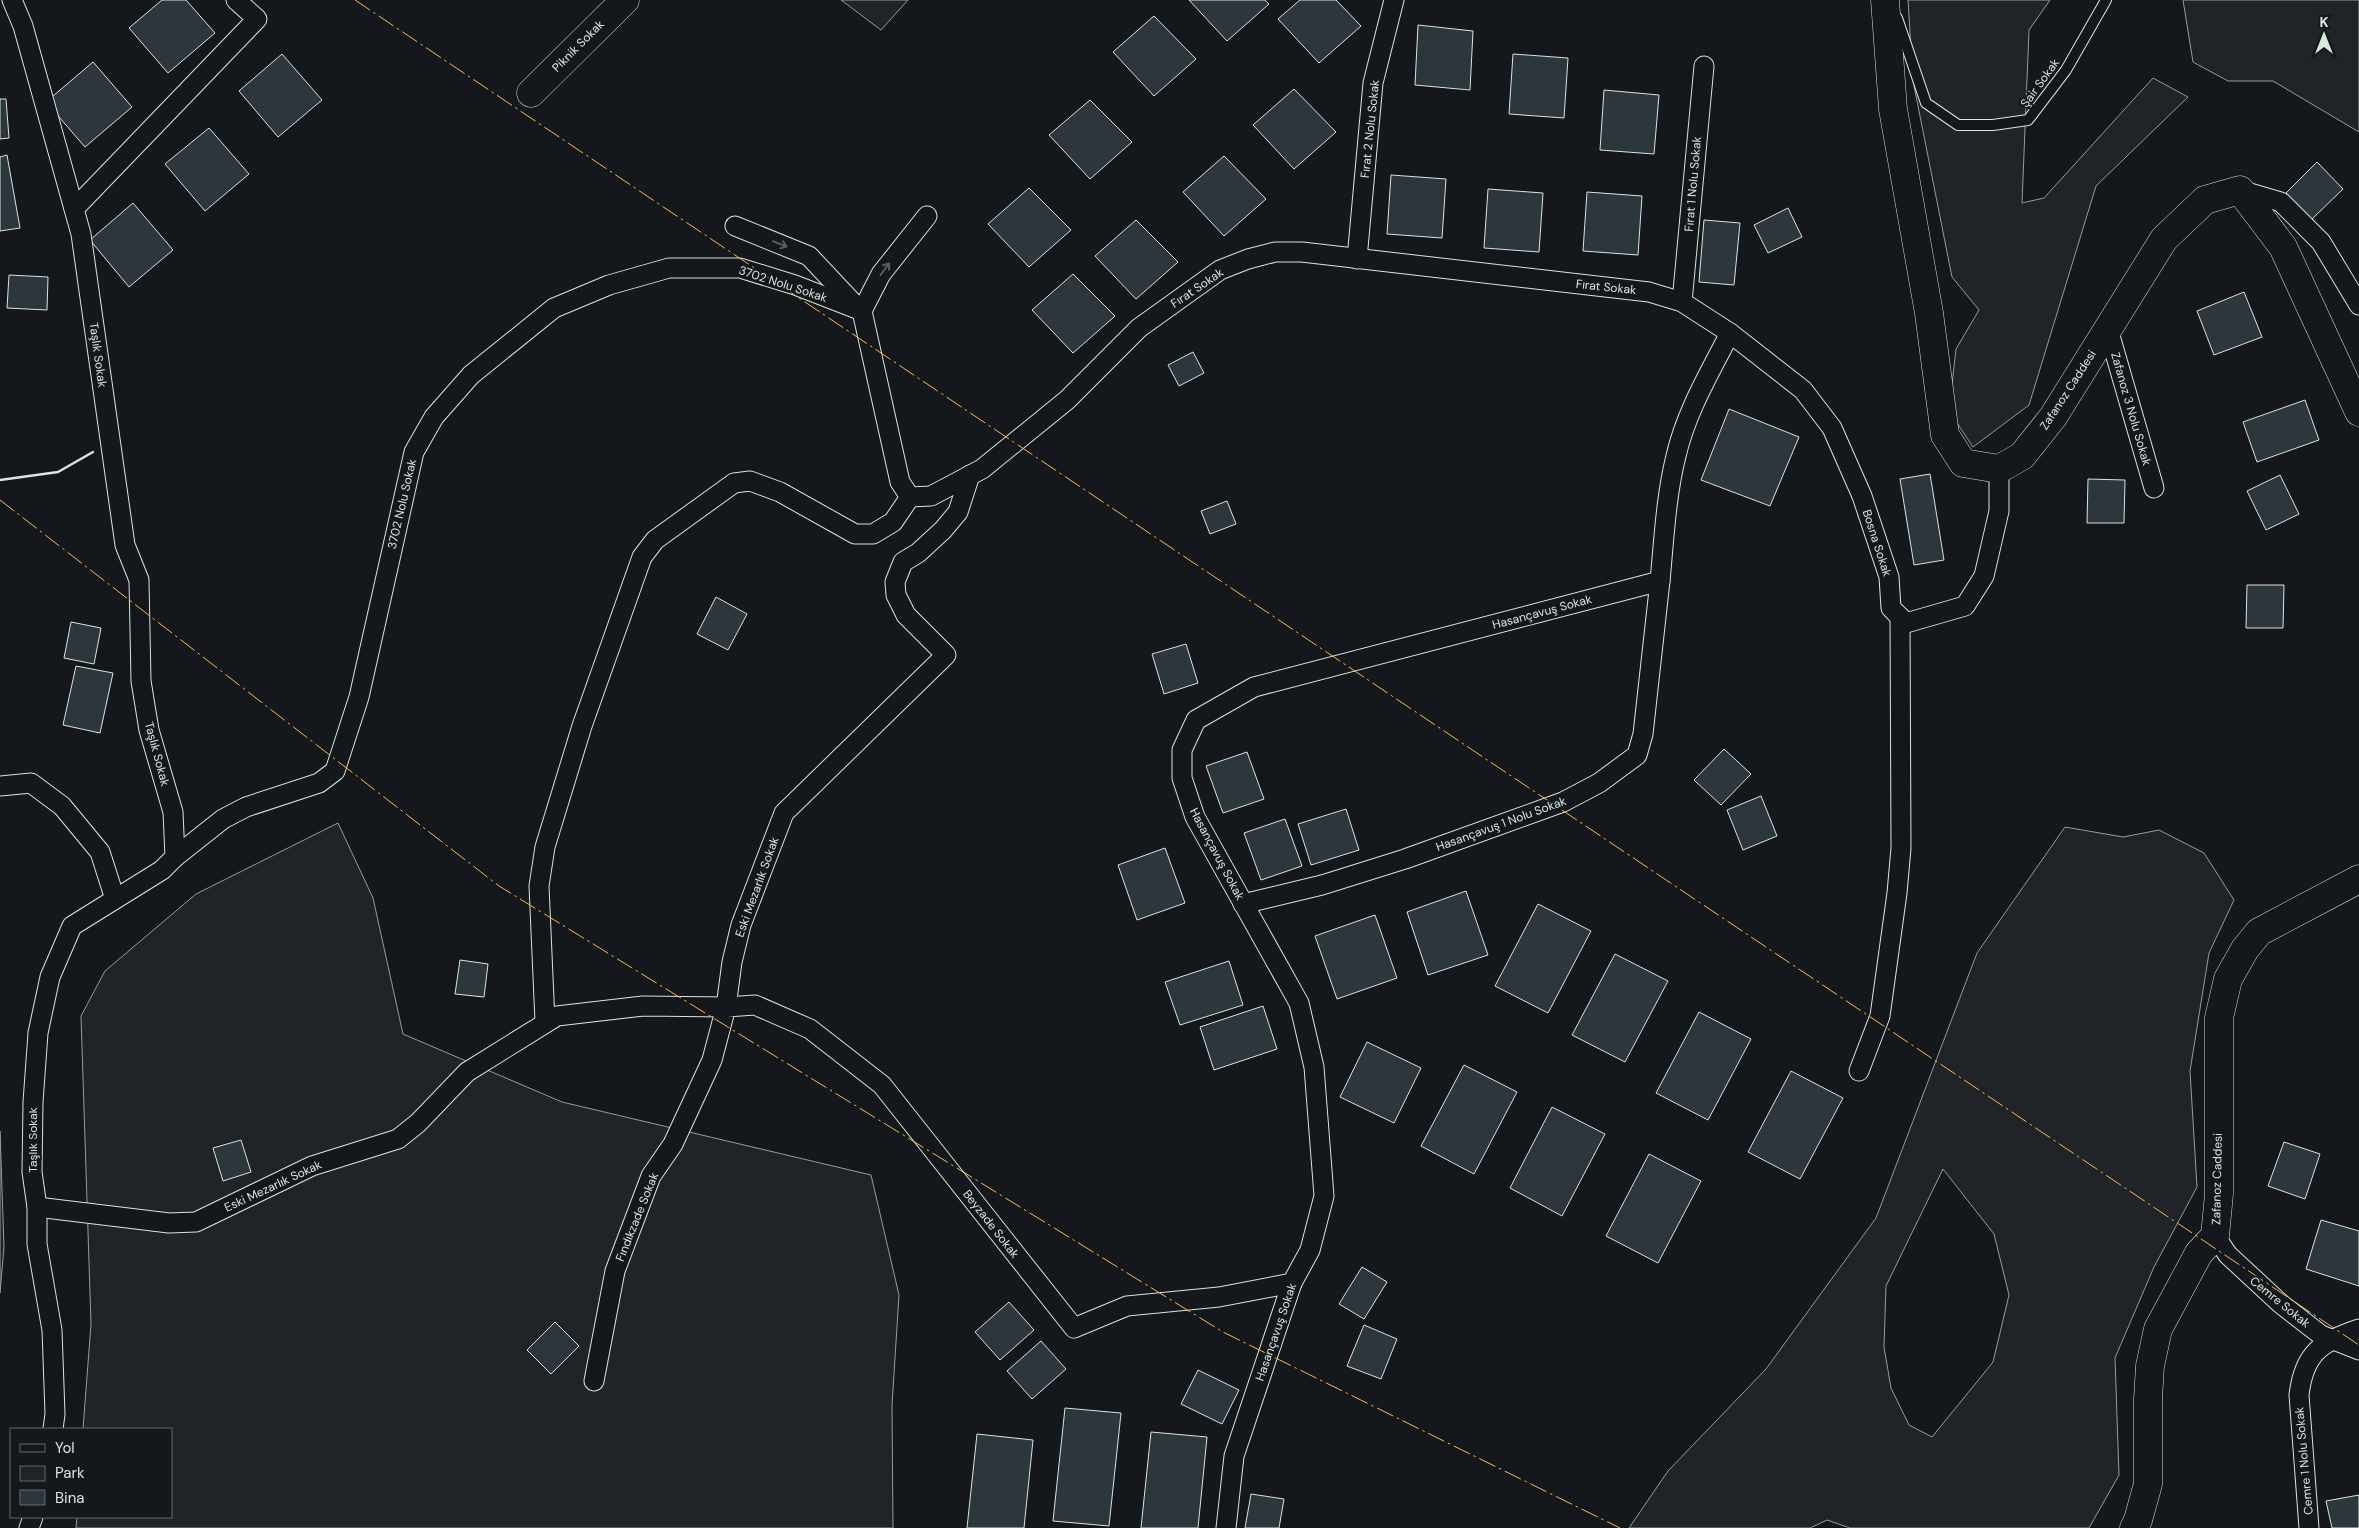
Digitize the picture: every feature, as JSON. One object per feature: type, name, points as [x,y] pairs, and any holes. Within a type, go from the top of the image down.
[{"type":"street","name":"Taşlık Sokak","points":[[12,0],[23,26],[81,234],[125,544],[139,580],[141,681],[149,730],[173,812],[175,857],[162,870],[72,926],[50,977],[38,1033],[33,1102],[32,1172],[37,1207],[37,1244],[52,1330],[55,1414],[53,1428]]},
{"type":"street","points":[[74,209],[257,19],[236,0]]},
{"type":"street","name":"Piknik Sokak","points":[[531,93],[625,0]]},
{"type":"street","name":"Fırat 2 Nolu Sokak","points":[[1357,259],[1373,83],[1394,0]]},
{"type":"street","points":[[1885,0],[1893,109],[1928,313],[1945,436],[1963,463],[1999,469],[1999,511],[1984,576],[1965,606],[1906,623],[1900,617]]},
{"type":"street","name":"Fırat 1 Nolu Sokak","points":[[1682,302],[1704,66]]},
{"type":"street","points":[[2240,190],[2282,202],[2322,242],[2359,305]]},
{"type":"street","points":[[2240,190],[2283,247],[2359,412]]},
{"type":"street","name":"Zafanoz Caddesi","points":[[1999,469],[2022,456],[2053,417],[2164,239],[2205,200],[2240,190]]},
{"type":"street","points":[[545,1022],[539,886],[545,847],[582,726],[642,557],[655,540],[734,483],[750,481],[780,492],[855,534],[873,534],[893,522],[910,498],[900,482],[862,312],[881,274],[927,216]]},
{"type":"street","name":"3702 Nolu Sokak","points":[[735,226],[809,256],[862,312]]},
{"type":"street","name":"Fırat Sokak","points":[[910,498],[931,496],[982,469],[1067,400],[1139,328],[1220,270],[1248,259],[1275,252],[1302,252],[1649,292],[1682,302],[1730,333]]},
{"type":"street","name":"3702 Nolu Sokak","points":[[175,857],[223,819],[246,807],[319,783],[335,771],[359,697],[414,452],[434,417],[471,375],[554,308],[609,285],[669,268],[740,268],[795,285],[862,312]]},
{"type":"street","name":"Zafanoz 3 Nolu Sokak","points":[[2108,329],[2154,488]]},
{"type":"street","points":[[1660,581],[1666,511],[1676,455],[1695,402],[1730,333]]},
{"type":"street","name":"Bosna Sokak","points":[[1730,333],[1804,390],[1832,428],[1862,496],[1886,568],[1889,578],[1891,608],[1900,617]]},
{"type":"street","name":"Eski Mezarlık Sokak","points":[[37,1207],[169,1223],[196,1222],[312,1166],[398,1139],[418,1123],[466,1072],[557,1016],[643,1006],[726,1007],[732,962],[741,925],[784,813],[946,655],[906,615],[896,595],[895,582],[903,562],[918,553],[944,530],[958,512],[970,475]]},
{"type":"street","name":"Hasançavuş Sokak","points":[[1226,1528],[1234,1456],[1292,1283],[1310,1250],[1324,1196],[1314,1067],[1299,1003],[1195,817],[1182,778],[1182,750],[1196,720],[1254,687],[1660,581]]},
{"type":"street","name":"Hasançavuş 1 Nolu Sokak","points":[[1243,904],[1322,885],[1405,859],[1563,802],[1599,783],[1637,755],[1643,734],[1660,581]]},
{"type":"street","points":[[1859,1071],[1880,1016],[1897,894],[1901,848],[1900,617]]},
{"type":"street","points":[[0,786],[31,783],[62,806],[100,852],[115,900]]},
{"type":"street","name":"Zafanoz Caddesi","points":[[2134,1528],[2148,1484],[2150,1374],[2158,1329],[2199,1253],[2215,1236],[2219,1194],[2219,1018],[2228,979],[2245,949],[2259,932],[2359,880]]},
{"type":"street","name":"Beyzade Sokak","points":[[726,1007],[755,1005],[810,1029],[882,1085],[1074,1328],[1127,1306],[1219,1296],[1292,1283]]},
{"type":"street","name":"Fındıkzade Sokak","points":[[594,1381],[615,1271],[651,1176],[673,1144],[712,1060],[726,1007]]},
{"type":"street","name":"Cemre Sokak","points":[[2215,1236],[2228,1255],[2255,1282],[2321,1335],[2359,1350]]},
{"type":"street","points":[[2331,1339],[2359,1329]]},
{"type":"street","name":"Cemre 1 Nolu Sokak","points":[[2309,1528],[2299,1395],[2301,1373],[2309,1359],[2331,1339]]},
{"type":"lane","name":"Şair Sokak","points":[[1891,0],[1926,103],[1958,125],[1993,125],[2028,120],[2066,70],[2106,0]]},
{"type":"green space","points":[[841,0],[908,0],[881,30]]},
{"type":"green space","points":[[1908,0],[2050,0],[2029,30],[2022,203],[2044,198],[2153,78],[2188,97],[2096,186],[2029,405],[1973,447],[1949,411],[1956,349],[1979,310],[1952,277],[1913,81]]},
{"type":"green space","points":[[2183,0],[2359,0],[2359,132],[2273,81],[2228,81],[2193,62]]},
{"type":"green space","points":[[338,823],[373,898],[403,1034],[562,1102],[871,1175],[899,1295],[892,1405],[893,1528],[76,1528],[77,1518],[172,1518],[172,1428],[83,1428],[91,1324],[81,1016],[105,971],[196,894]]},
{"type":"green space","points":[[2065,827],[2123,837],[2159,830],[2204,853],[2234,900],[2209,953],[2190,1071],[2197,1187],[2154,1267],[2115,1358],[2119,1475],[2089,1528],[1850,1528],[1827,1520],[1810,1528],[1629,1528],[1668,1471],[1766,1369],[1876,1218],[1977,953]],"holes":[[[1943,1169],[1994,1234],[2009,1295],[1993,1362],[1932,1437],[1909,1425],[1891,1388],[1884,1347],[1886,1286]]]},
{"type":"green space","points":[[0,1131],[4,1247],[0,1293]]},
{"type":"building","points":[[162,0],[186,0],[215,33],[168,73],[129,28]]},
{"type":"building","points":[[1189,0],[1265,0],[1269,4],[1227,41]]},
{"type":"building","points":[[1300,0],[1336,0],[1361,26],[1319,63],[1278,19]]},
{"type":"building","points":[[1154,16],[1196,59],[1154,96],[1113,52]]},
{"type":"building","points":[[1418,25],[1473,31],[1470,90],[1415,85]]},
{"type":"building","points":[[282,54],[322,100],[278,137],[239,91]]},
{"type":"building","points":[[1513,54],[1568,58],[1564,118],[1509,114]]},
{"type":"building","points":[[93,62],[132,107],[85,147],[46,102]]},
{"type":"building","points":[[1294,89],[1336,132],[1294,169],[1253,125]]},
{"type":"building","points":[[1604,90],[1659,95],[1654,154],[1600,150]]},
{"type":"building","points":[[0,99],[6,99],[9,138],[0,139]]},
{"type":"building","points":[[1090,100],[1132,142],[1090,179],[1049,135]]},
{"type":"building","points":[[209,128],[249,174],[205,211],[165,164]]},
{"type":"building","points":[[7,155],[20,228],[0,231],[0,157]]},
{"type":"building","points":[[1224,156],[1266,199],[1224,236],[1183,192]]},
{"type":"building","points":[[2317,162],[2343,189],[2312,219],[2286,193]]},
{"type":"building","points":[[1391,175],[1446,179],[1442,238],[1387,234]]},
{"type":"building","points":[[1029,188],[1071,230],[1029,267],[988,224]]},
{"type":"building","points":[[1488,189],[1543,193],[1539,252],[1484,248]]},
{"type":"building","points":[[1587,192],[1642,196],[1638,255],[1583,251]]},
{"type":"building","points":[[133,203],[173,250],[129,287],[90,240]]},
{"type":"building","points":[[1788,208],[1802,237],[1768,253],[1754,225]]},
{"type":"building","points":[[1136,220],[1178,262],[1136,299],[1095,256]]},
{"type":"building","points":[[1704,220],[1740,223],[1734,285],[1699,282]]},
{"type":"building","points":[[1073,274],[1115,316],[1073,353],[1032,310]]},
{"type":"building","points":[[9,275],[48,277],[47,310],[7,308]]},
{"type":"building","points":[[2244,292],[2262,337],[2214,355],[2197,311]]},
{"type":"building","points":[[1193,352],[1204,373],[1179,386],[1168,365]]},
{"type":"building","points":[[2305,400],[2319,440],[2257,462],[2243,422]]},
{"type":"building","points":[[1729,409],[1799,437],[1770,506],[1701,480]]},
{"type":"building","points":[[1930,474],[1944,560],[1914,565],[1900,479]]},
{"type":"building","points":[[2280,475],[2299,514],[2266,530],[2247,491]]},
{"type":"building","points":[[2088,479],[2125,480],[2124,523],[2087,523]]},
{"type":"building","points":[[1227,501],[1236,524],[1210,534],[1201,511]]},
{"type":"building","points":[[2247,585],[2284,585],[2283,628],[2246,628]]},
{"type":"building","points":[[716,597],[747,614],[728,650],[697,634]]},
{"type":"building","points":[[71,622],[101,628],[94,664],[64,658]]},
{"type":"building","points":[[1186,644],[1198,683],[1164,694],[1152,654]]},
{"type":"building","points":[[76,666],[113,673],[100,733],[63,725]]},
{"type":"building","points":[[1724,749],[1751,774],[1721,805],[1694,780]]},
{"type":"building","points":[[1247,752],[1264,799],[1223,813],[1206,766]]},
{"type":"building","points":[[1761,796],[1777,836],[1743,850],[1727,810]]},
{"type":"building","points":[[1346,809],[1359,850],[1311,865],[1298,824]]},
{"type":"building","points":[[1285,819],[1302,866],[1261,880],[1244,833]]},
{"type":"building","points":[[1165,848],[1185,903],[1137,920],[1118,865]]},
{"type":"building","points":[[1466,891],[1488,955],[1428,975],[1407,912]]},
{"type":"building","points":[[1538,904],[1591,931],[1548,1013],[1495,986]]},
{"type":"building","points":[[1375,915],[1397,978],[1337,999],[1315,936]]},
{"type":"building","points":[[1615,954],[1668,981],[1625,1062],[1572,1035]]},
{"type":"building","points":[[460,960],[488,964],[484,997],[455,994]]},
{"type":"building","points":[[1229,961],[1243,1005],[1180,1025],[1165,982]]},
{"type":"building","points":[[1263,1006],[1277,1049],[1214,1070],[1200,1027]]},
{"type":"building","points":[[1699,1012],[1751,1039],[1708,1120],[1656,1093]]},
{"type":"building","points":[[1367,1042],[1421,1068],[1394,1123],[1340,1097]]},
{"type":"building","points":[[1464,1065],[1517,1092],[1474,1174],[1421,1146]]},
{"type":"building","points":[[1791,1071],[1843,1098],[1800,1179],[1748,1152]]},
{"type":"building","points":[[1552,1107],[1605,1134],[1562,1216],[1510,1188]]},
{"type":"building","points":[[241,1140],[251,1172],[223,1181],[213,1148]]},
{"type":"building","points":[[2284,1142],[2320,1154],[2305,1199],[2268,1186]]},
{"type":"building","points":[[1649,1154],[1701,1181],[1658,1263],[1606,1236]]},
{"type":"building","points":[[2321,1220],[2359,1231],[2359,1286],[2306,1269]]},
{"type":"building","points":[[1362,1267],[1387,1282],[1364,1319],[1339,1304]]},
{"type":"building","points":[[1009,1302],[1034,1330],[1000,1360],[975,1332]]},
{"type":"building","points":[[555,1322],[579,1346],[551,1374],[527,1350]]},
{"type":"building","points":[[1364,1325],[1397,1339],[1381,1379],[1347,1366]]},
{"type":"building","points":[[1041,1341],[1066,1369],[1032,1399],[1007,1371]]},
{"type":"building","points":[[1198,1370],[1239,1390],[1222,1424],[1181,1404]]},
{"type":"building","points":[[1065,1408],[1121,1413],[1109,1526],[1053,1521]]},
{"type":"building","points":[[1151,1432],[1207,1437],[1198,1528],[1141,1528]]},
{"type":"building","points":[[977,1434],[1033,1440],[1024,1528],[967,1528]]},
{"type":"building","points":[[1251,1494],[1284,1499],[1279,1528],[1245,1528]]},
{"type":"building","points":[[2359,1495],[2359,1528],[2332,1528],[2326,1501]]},
{"type":"wall","points":[[0,480],[58,472],[93,452]]},
{"type":"power","points":[[355,0],[2359,1345]]},
{"type":"power","points":[[0,500],[499,886],[1223,1332],[1620,1528]]}]
